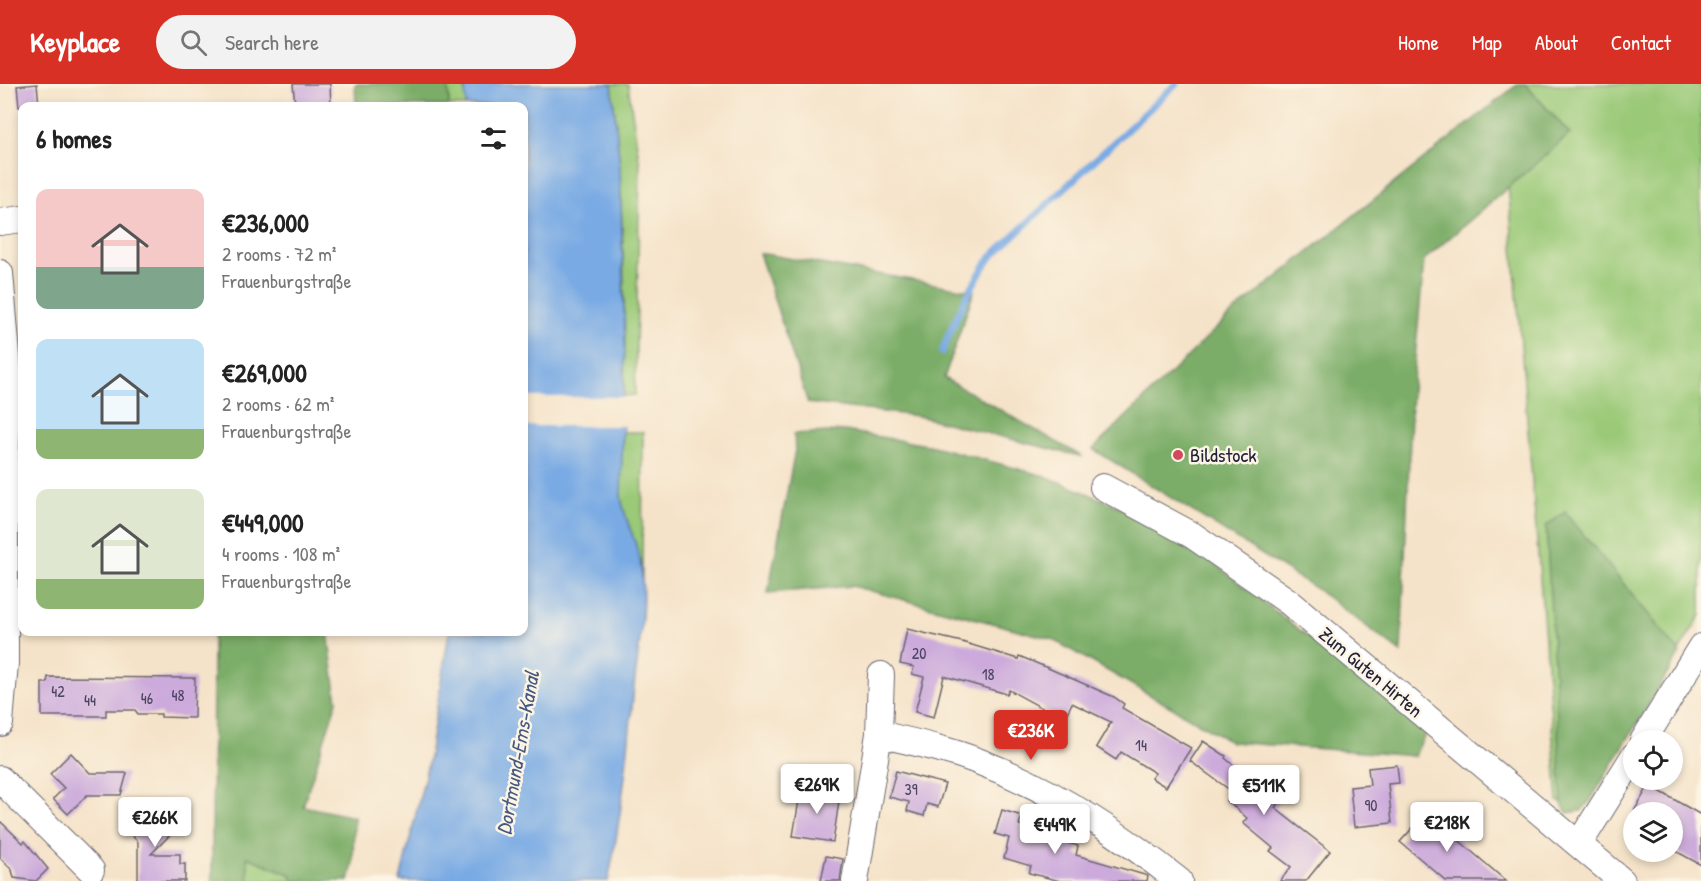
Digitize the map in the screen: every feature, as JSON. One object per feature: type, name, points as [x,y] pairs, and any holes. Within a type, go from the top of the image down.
[{"type":"street","points":[[0,222],[18,220]]},
{"type":"street","points":[[0,273],[10,410],[5,476],[5,663],[0,723]]},
{"type":"street","name":"Zum Guten Hirten","points":[[1103,487],[1192,535],[1289,602],[1489,772],[1579,844],[1601,872],[1622,881]]},
{"type":"street","points":[[1650,730],[1701,647]]},
{"type":"street","points":[[855,881],[879,734],[881,675]]},
{"type":"street","points":[[879,734],[928,745],[980,762],[1050,794],[1148,870],[1179,881]]},
{"type":"street","points":[[1579,844],[1623,774]]},
{"type":"street","points":[[0,779],[91,870]]},
{"type":"green space","points":[[355,84],[448,84],[449,102],[356,102]]},
{"type":"green space","points":[[448,84],[465,84],[466,102],[449,102]]},
{"type":"green space","points":[[612,84],[628,84],[640,166],[635,395],[623,396],[623,240]]},
{"type":"green space","points":[[1518,84],[1525,84],[1570,134],[1424,260],[1412,391],[1401,652],[1315,588],[1093,449],[1232,313]]},
{"type":"green space","points":[[1525,84],[1701,84],[1701,615],[1631,730],[1623,730],[1623,742],[1581,811],[1558,801],[1506,159],[1557,120]]},
{"type":"green space","points":[[759,253],[974,291],[944,378],[1083,457],[918,416],[808,403]]},
{"type":"green space","points":[[845,431],[933,446],[1045,476],[1130,511],[1202,554],[1428,730],[1414,756],[1232,742],[1052,639],[852,586],[768,593],[795,450],[794,434]]},
{"type":"green space","points":[[622,432],[643,432],[642,580],[621,502]]},
{"type":"green space","points":[[1565,512],[1680,653],[1633,730],[1623,730],[1623,747],[1590,801],[1581,811],[1567,813],[1562,804],[1546,526]]},
{"type":"green space","points":[[213,636],[329,636],[337,701],[303,806],[354,817],[353,863],[349,881],[292,881],[292,875],[247,857],[249,881],[212,881]]},
{"type":"green space","points":[[246,856],[292,875],[292,881],[249,881]]},
{"type":"water","name":"Dortmund-Ems-Kanal","points":[[465,84],[612,84],[620,166],[625,345],[621,496],[640,558],[643,596],[624,784],[608,881],[400,881],[428,763],[448,636],[528,636],[528,102],[466,102]]},
{"type":"pier","points":[[528,397],[626,397],[625,426],[528,426]]},
{"type":"building","points":[[37,84],[39,102],[19,102],[17,86]]},
{"type":"building","points":[[293,84],[330,84],[331,102],[295,102]]},
{"type":"building","points":[[907,629],[962,642],[1018,659],[1019,656],[1048,668],[1114,697],[1124,704],[1122,708],[1191,748],[1166,787],[1151,778],[1155,773],[1121,752],[1116,760],[1096,747],[1111,722],[1072,703],[1064,720],[1009,690],[1007,694],[944,676],[934,717],[915,712],[924,677],[912,674],[914,667],[900,664]]},
{"type":"building","points":[[48,677],[195,678],[194,718],[138,714],[135,710],[106,710],[106,716],[42,716],[42,683],[47,683]]},
{"type":"building","points":[[1203,741],[1226,756],[1225,758],[1279,802],[1275,808],[1330,851],[1306,881],[1280,881],[1291,867],[1270,851],[1273,848],[1243,823],[1247,818],[1227,801],[1234,793],[1190,761]]},
{"type":"building","points":[[71,753],[90,773],[127,773],[121,795],[87,795],[68,814],[53,799],[64,788],[50,774]]},
{"type":"building","points":[[1397,765],[1399,783],[1388,784],[1392,823],[1354,827],[1350,787],[1370,785],[1368,768]]},
{"type":"building","points":[[896,771],[945,784],[938,807],[927,804],[924,816],[907,811],[909,802],[889,797]]},
{"type":"building","points":[[801,788],[840,794],[833,842],[793,836]]},
{"type":"building","points":[[1646,790],[1658,790],[1678,802],[1639,802]]},
{"type":"building","points":[[151,804],[176,829],[151,854],[180,854],[180,864],[185,864],[185,881],[138,881],[138,842],[126,829]]},
{"type":"building","points":[[1683,805],[1701,815],[1701,865],[1683,855]]},
{"type":"building","points":[[1002,810],[1022,816],[1019,825],[1059,836],[1058,840],[1078,846],[1076,855],[1148,876],[1147,881],[1060,881],[1029,873],[1031,866],[1004,858],[1009,838],[995,834]]},
{"type":"building","points":[[1426,813],[1506,881],[1446,881],[1400,842]]},
{"type":"building","points":[[0,821],[23,843],[25,841],[48,869],[36,881],[14,878],[12,870],[0,858]]},
{"type":"building","points":[[826,856],[843,859],[840,881],[821,881]]},
{"type":"waterway","points":[[942,352],[963,303],[991,257],[1176,84]]},
{"type":"place","name":"Bildstock","points":[[1178,455]]}]
